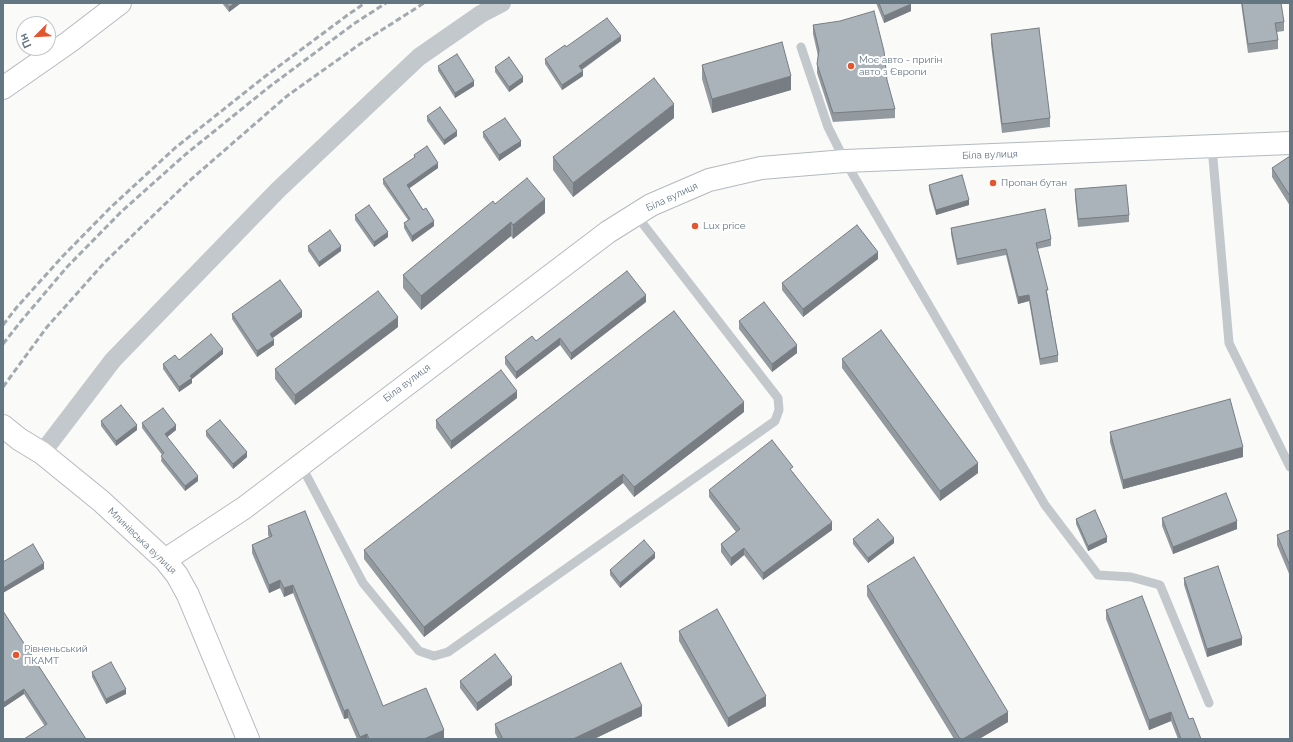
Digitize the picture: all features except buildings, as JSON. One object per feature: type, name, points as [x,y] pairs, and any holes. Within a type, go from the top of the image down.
[{"type":"street","points":[[3,88],[69,42],[120,3]]},
{"type":"street","points":[[42,453],[113,360],[278,190],[420,57],[482,14],[502,3]]},
{"type":"street","name":"Біла вулиця","points":[[165,560],[244,508],[608,232],[651,205],[708,180],[761,168],[844,161],[1290,143]]},
{"type":"street","name":"Млинівська вулиця","points":[[11,433],[42,453],[101,501],[165,560],[177,575],[188,595],[248,739]]},
{"type":"lane","points":[[801,47],[828,127],[844,161],[1046,504],[1098,575],[1131,577],[1160,585],[1210,703]]},
{"type":"lane","points":[[1212,147],[1229,343],[1290,467]]},
{"type":"lane","points":[[301,464],[363,583],[419,651],[434,656],[448,652],[775,421],[779,410],[778,398],[636,215]]},
{"type":"railway","points":[[3,325],[17,307],[62,257],[110,208],[175,148],[263,78],[365,3]]},
{"type":"railway","points":[[3,344],[67,267],[121,212],[186,154],[269,87],[355,23],[386,3]]},
{"type":"railway","points":[[3,387],[47,327],[105,262],[188,182],[287,96],[360,44],[424,3]]},
{"type":"place","name":"Моє авто - пригін авто з Європи","points":[[851,66]]},
{"type":"place","name":"Пропан бутан","points":[[993,183]]},
{"type":"place","name":"Lux price","points":[[695,226]]},
{"type":"place","name":"Рівненьський ПКАМТ","points":[[16,655]]}]
